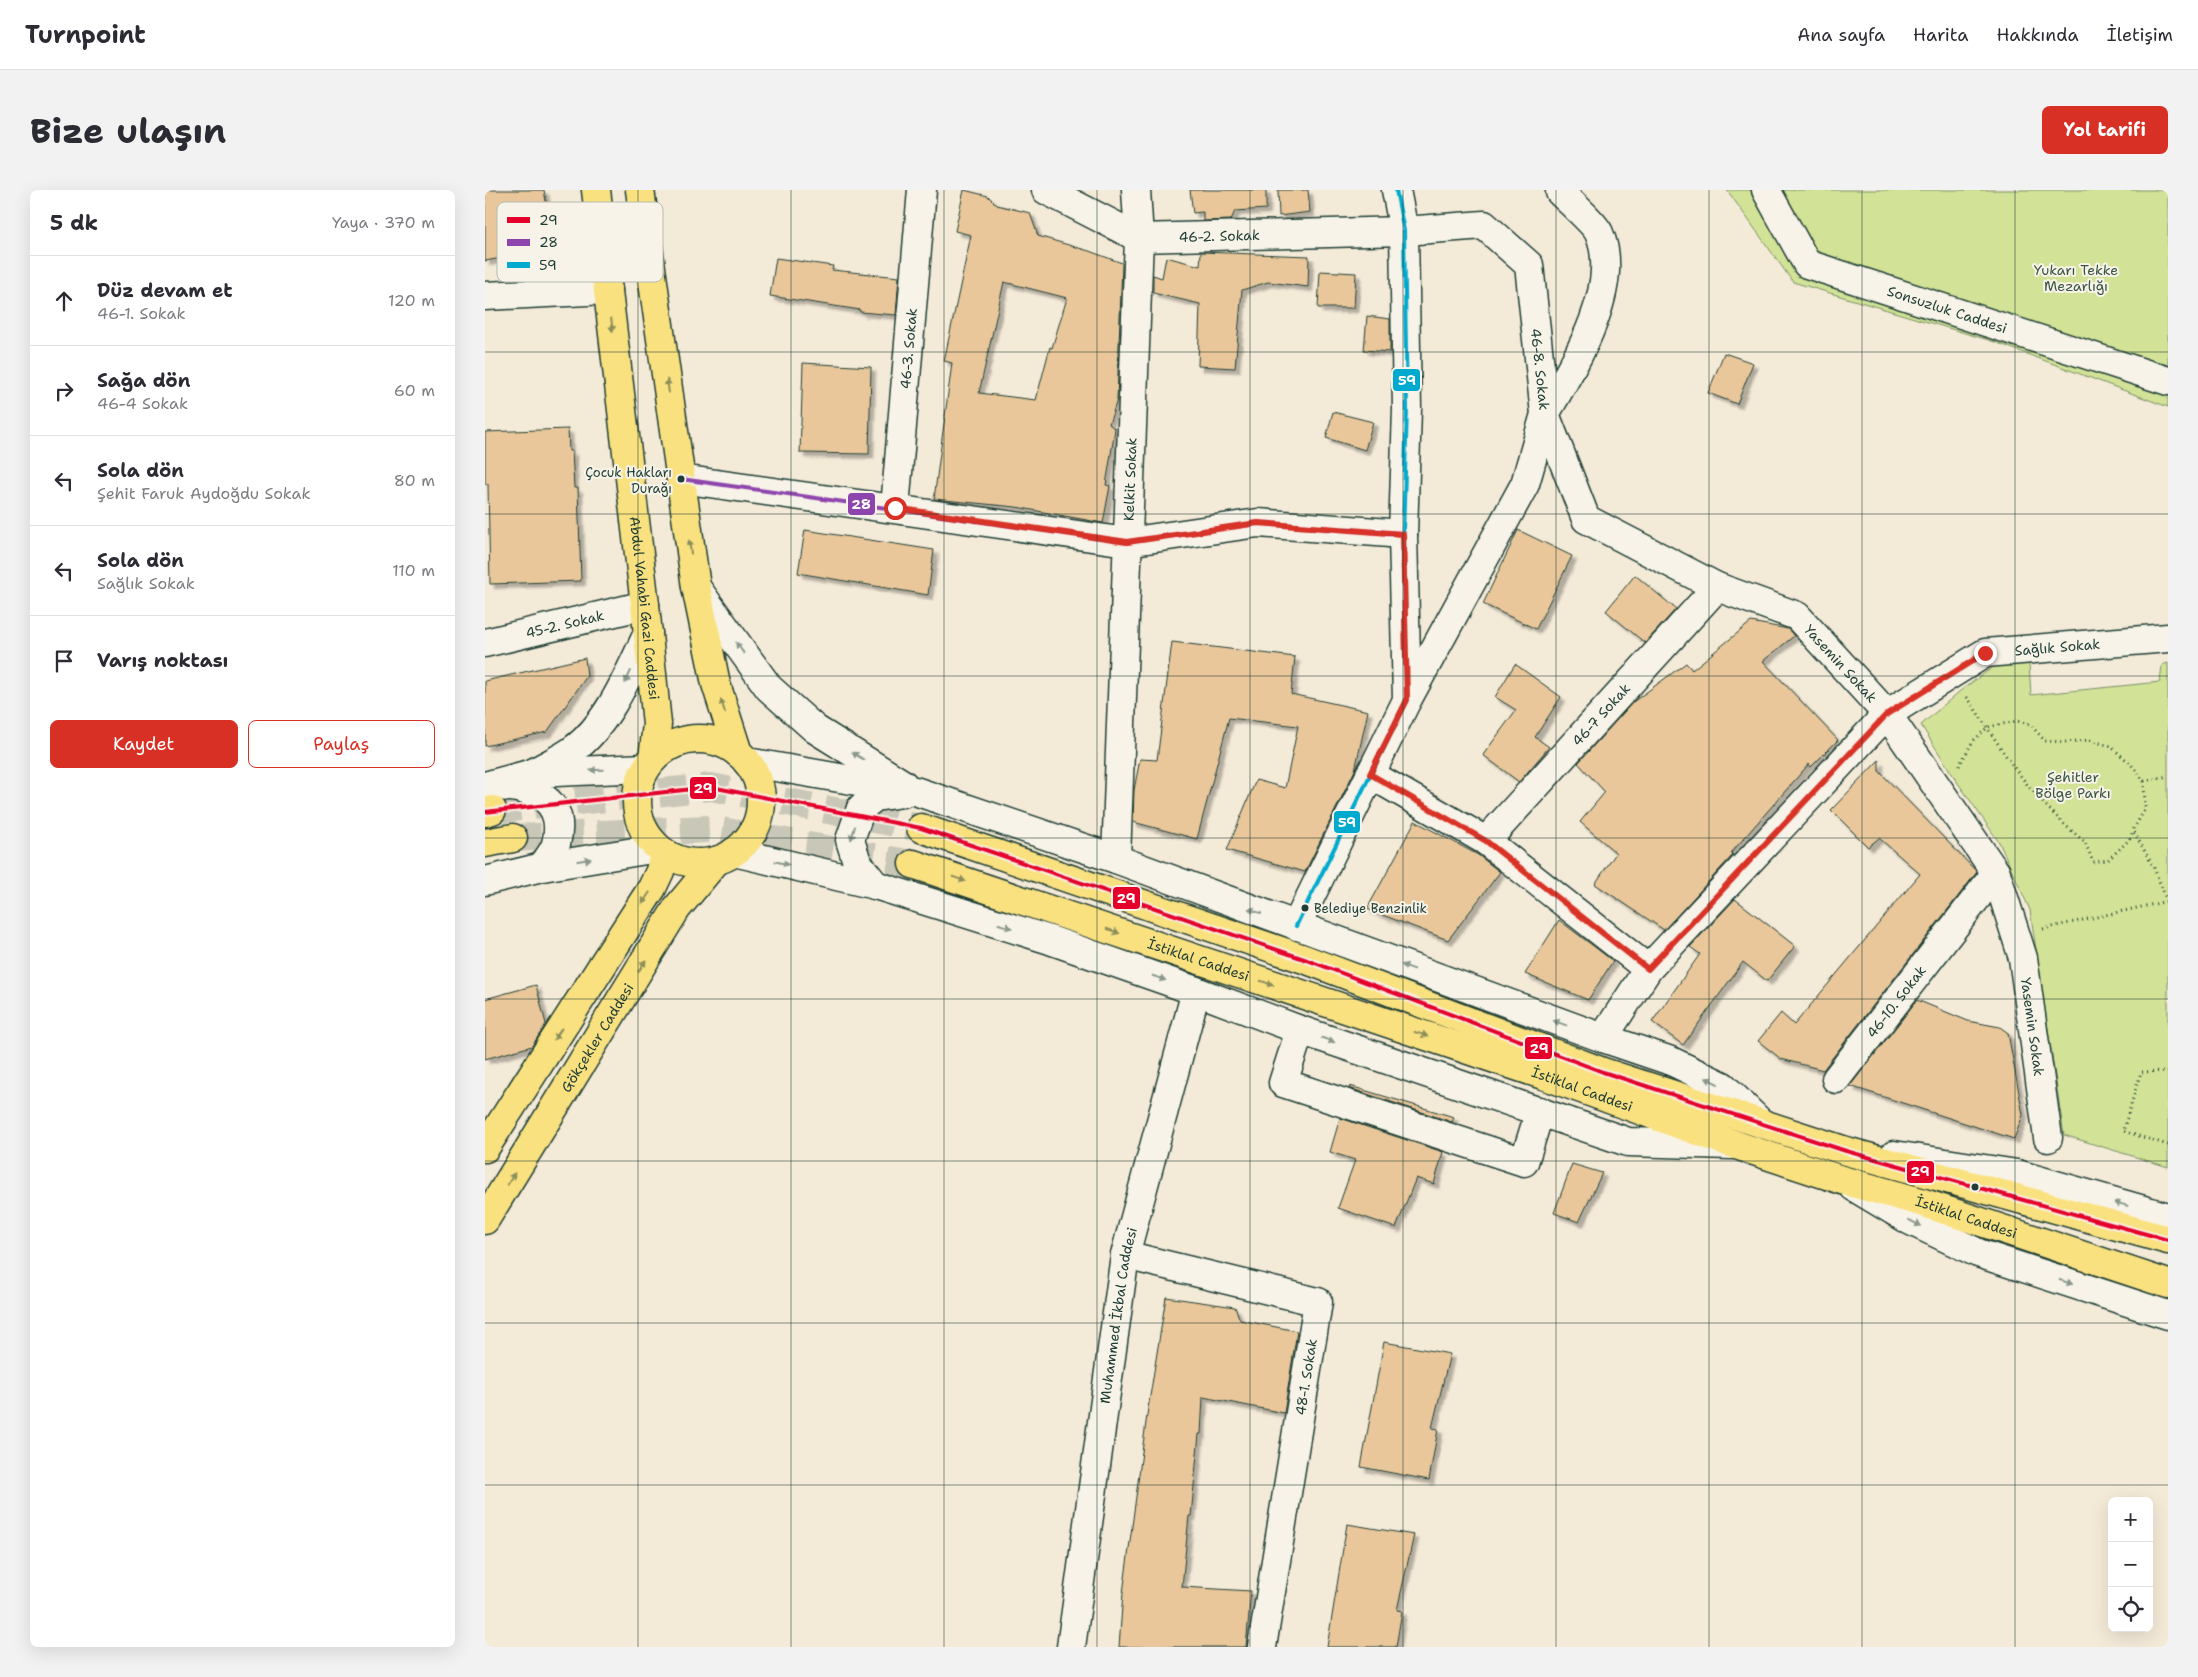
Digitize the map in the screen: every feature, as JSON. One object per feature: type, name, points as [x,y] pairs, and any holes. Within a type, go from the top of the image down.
[{"type":"main road","name":"Abdul Vahabi Gazi Caddesi","points":[[607,282],[657,724],[649,763]]},
{"type":"main road","points":[[653,282],[696,587],[716,684],[743,757],[755,775],[760,790],[760,814],[751,836],[725,856],[691,863],[661,851],[643,830],[637,807],[637,790],[649,763],[671,745],[694,739],[717,742],[743,757]]},
{"type":"main road","name":"İstiklal Caddesi","points":[[921,828],[1307,960],[1603,1072],[1858,1154],[2168,1240]]},
{"type":"main road","points":[[485,843],[513,838]]},
{"type":"main road","points":[[485,1148],[652,888],[660,871],[661,851]]},
{"type":"main road","name":"Gökçekler Caddesi","points":[[485,1220],[677,908],[725,856]]},
{"type":"main road","name":"İstiklal Caddesi","points":[[913,864],[1543,1075],[1739,1146],[1843,1180],[1921,1202],[2168,1284]]},
{"type":"street","name":"46-3. Sokak","points":[[895,508],[923,190]]},
{"type":"street","name":"46-2. Sokak","points":[[1046,190],[1139,238],[1404,231]]},
{"type":"street","name":"Kelkit Sokak","points":[[1116,859],[1139,238],[1136,190]]},
{"type":"street","points":[[1396,190],[1404,231],[1407,409],[1403,534],[1407,700]]},
{"type":"street","name":"Sonsuzluk Caddesi","points":[[1766,190],[1807,264],[2168,381]]},
{"type":"street","points":[[1545,414],[1580,356],[1600,304],[1605,260],[1599,232],[1560,192]]},
{"type":"street","name":"46-8. Sokak","points":[[1296,926],[1407,700],[1525,484],[1545,414],[1529,265],[1484,225],[1404,231]]},
{"type":"street","points":[[485,296],[608,290]]},
{"type":"street","name":"Yasemin Sokak","points":[[1545,414],[1585,518],[1717,587],[1797,616],[1887,714],[1996,873],[2023,958],[2048,1138]]},
{"type":"street","points":[[681,479],[1127,542],[1258,523],[1403,534]]},
{"type":"street","points":[[696,587],[769,688],[815,729],[915,792]]},
{"type":"street","name":"46-7 Sokak","points":[[1486,841],[1717,587]]},
{"type":"street","name":"45-2. Sokak","points":[[485,643],[645,605]]},
{"type":"street","points":[[487,803],[574,749],[599,723],[623,687],[648,633]]},
{"type":"street","name":"Sağlık Sokak","points":[[1603,1038],[1648,969],[1887,714],[1985,653],[2168,638]]},
{"type":"street","points":[[743,757],[915,792],[1116,859],[1603,1038],[1671,1061],[1723,1086],[1762,1124]]},
{"type":"street","points":[[533,773],[649,763]]},
{"type":"street","points":[[1370,774],[1486,841],[1648,969]]},
{"type":"street","points":[[487,803],[516,787],[550,801],[558,815],[556,845],[542,867]]},
{"type":"street","points":[[875,885],[857,862],[850,840],[861,808],[875,797],[915,792]]},
{"type":"street","points":[[485,881],[542,867],[661,851]]},
{"type":"street","points":[[725,856],[875,885],[1050,940],[1300,1030],[1628,1142],[1739,1146]]},
{"type":"street","name":"46-10. Sokak","points":[[1836,1079],[1996,873]]},
{"type":"street","name":"Muhammed İkbal Caddesi","points":[[1071,1647],[1125,1255],[1196,991]]},
{"type":"street","points":[[1300,1030],[1283,1083],[1524,1162],[1540,1111]]},
{"type":"street","points":[[1858,1154],[1893,1154],[2017,1174],[2168,1217]]},
{"type":"street","points":[[1843,1180],[1909,1220],[1978,1253],[2168,1315]]},
{"type":"street","name":"48-1. Sokak","points":[[1125,1255],[1318,1302],[1262,1647]]},
{"type":"path","points":[[1942,795],[1973,740],[1988,727],[2017,721],[2030,724],[2045,741],[2090,740],[2110,746],[2130,763],[2144,781],[2145,809],[2129,840],[2108,860],[2093,862],[2085,842],[2036,796],[2010,762],[1988,727],[1952,675]]},
{"type":"path","points":[[2144,781],[2168,776]]},
{"type":"path","points":[[2015,930],[2048,929],[2167,901],[2154,868],[2133,830]]},
{"type":"path","points":[[2168,1071],[2141,1072],[2123,1131],[2168,1145]]},
{"type":"green space","name":"Yukarı Tekke Mezarlığı","points":[[1727,190],[2168,190],[2168,407],[1995,342],[1793,282]]},
{"type":"green space","name":"Şehitler Bölge Parkı","points":[[2168,663],[2168,1167],[2064,1135],[2030,910],[1999,842],[1921,725],[1960,691],[1996,665],[2029,664],[2031,695],[2160,682],[2162,665]]},
{"type":"building","points":[[485,190],[544,190],[546,202],[497,202],[497,259],[485,261]]},
{"type":"building","points":[[964,190],[988,196],[997,205],[1030,213],[1038,236],[1122,263],[1117,400],[1109,424],[1115,429],[1106,485],[1110,486],[1103,523],[1016,507],[934,499],[952,363],[944,361],[971,235],[955,231]],"holes":[[[1004,282],[1067,298],[1052,348],[1050,347],[1036,400],[979,393]]]},
{"type":"building","points":[[1190,190],[1266,190],[1266,209],[1235,211],[1231,220],[1203,221],[1203,212],[1193,213]]},
{"type":"building","points":[[1278,190],[1308,190],[1310,212],[1279,216]]},
{"type":"building","points":[[1201,252],[1309,256],[1308,287],[1268,282],[1242,290],[1235,368],[1198,366],[1200,304],[1153,293],[1153,275],[1162,278],[1166,257],[1200,266]]},
{"type":"building","points":[[776,258],[833,266],[832,270],[899,277],[896,315],[860,312],[860,310],[770,296]]},
{"type":"building","points":[[1320,271],[1356,273],[1354,308],[1318,308]]},
{"type":"building","points":[[1367,316],[1390,319],[1390,352],[1364,350]]},
{"type":"building","points":[[1724,353],[1753,363],[1737,404],[1708,393]]},
{"type":"building","points":[[803,363],[871,367],[869,454],[800,453]]},
{"type":"building","points":[[1333,412],[1373,422],[1365,450],[1326,438]]},
{"type":"building","points":[[568,429],[569,451],[572,451],[574,488],[578,488],[581,581],[490,584],[488,484],[485,484],[485,432]]},
{"type":"building","points":[[805,530],[934,550],[928,595],[798,573]]},
{"type":"building","points":[[1518,530],[1572,556],[1536,629],[1483,604]]},
{"type":"building","points":[[1635,575],[1676,609],[1645,643],[1606,611]]},
{"type":"building","points":[[1751,622],[1788,629],[1794,636],[1763,661],[1838,740],[1811,767],[1809,764],[1731,853],[1733,855],[1664,930],[1595,884],[1616,853],[1580,822],[1605,792],[1578,763],[1633,702],[1686,663],[1692,670]]},
{"type":"building","points":[[1172,642],[1295,657],[1291,694],[1368,711],[1355,770],[1305,872],[1227,850],[1256,780],[1285,788],[1298,726],[1229,718],[1197,839],[1133,822],[1134,790],[1140,759],[1157,760]]},
{"type":"building","points":[[585,658],[587,676],[547,732],[485,746],[485,681]]},
{"type":"building","points":[[1515,664],[1561,697],[1535,737],[1549,747],[1519,782],[1483,755],[1516,710],[1495,697]]},
{"type":"building","points":[[1879,760],[1879,771],[1977,872],[1823,1070],[1781,1059],[1758,1041],[1781,1013],[1794,1025],[1920,874],[1879,838],[1868,847],[1831,810]]},
{"type":"building","points":[[1415,821],[1478,855],[1500,872],[1448,940],[1367,909]]},
{"type":"building","points":[[1735,899],[1795,946],[1767,981],[1743,962],[1683,1045],[1652,1022],[1700,954],[1690,947]]},
{"type":"building","points":[[1559,920],[1613,961],[1588,1000],[1525,974]]},
{"type":"building","points":[[536,985],[546,1024],[532,1046],[485,1059],[485,999]]},
{"type":"building","points":[[1917,1000],[1968,1021],[2000,1027],[2008,1033],[2023,1115],[2014,1139],[1850,1086]]},
{"type":"building","points":[[1350,1086],[1454,1117],[1452,1122],[1349,1088]]},
{"type":"building","points":[[1340,1118],[1443,1152],[1434,1184],[1416,1178],[1396,1228],[1338,1208],[1355,1160],[1330,1152]]},
{"type":"building","points":[[1572,1164],[1602,1173],[1579,1222],[1554,1213]]},
{"type":"building","points":[[1166,1297],[1235,1307],[1240,1320],[1297,1331],[1284,1413],[1203,1397],[1201,1434],[1199,1434],[1182,1587],[1251,1591],[1246,1647],[1119,1647],[1123,1593],[1147,1415]]},
{"type":"building","points":[[1384,1342],[1450,1354],[1432,1428],[1438,1429],[1429,1480],[1361,1467]]},
{"type":"building","points":[[1347,1524],[1414,1535],[1397,1610],[1402,1611],[1396,1647],[1327,1647]]},
{"type":"tunnel","points":[[492,810],[711,787],[921,828]]},
{"type":"tunnel","points":[[513,838],[710,829],[913,864]]},
{"type":"transit line","name":"59","points":[[1296,926],[1407,700],[1403,534],[1407,409],[1404,231],[1396,190]]},
{"type":"transit line","name":"28","points":[[681,479],[1127,542],[1258,523],[1403,534]]},
{"type":"transit line","name":"29","points":[[485,812],[711,787],[921,828],[1307,960],[1603,1072],[1846,1151],[2168,1240]]},
{"type":"place","name":"Çocuk Hakları Durağı","points":[[681,479]]},
{"type":"place","name":"Belediye Benzinlik","points":[[1305,908]]},
{"type":"route","points":[[895,508],[1127,542],[1258,523],[1403,534],[1407,700],[1370,774],[1486,841],[1648,969],[1887,714],[1985,653]]}]
